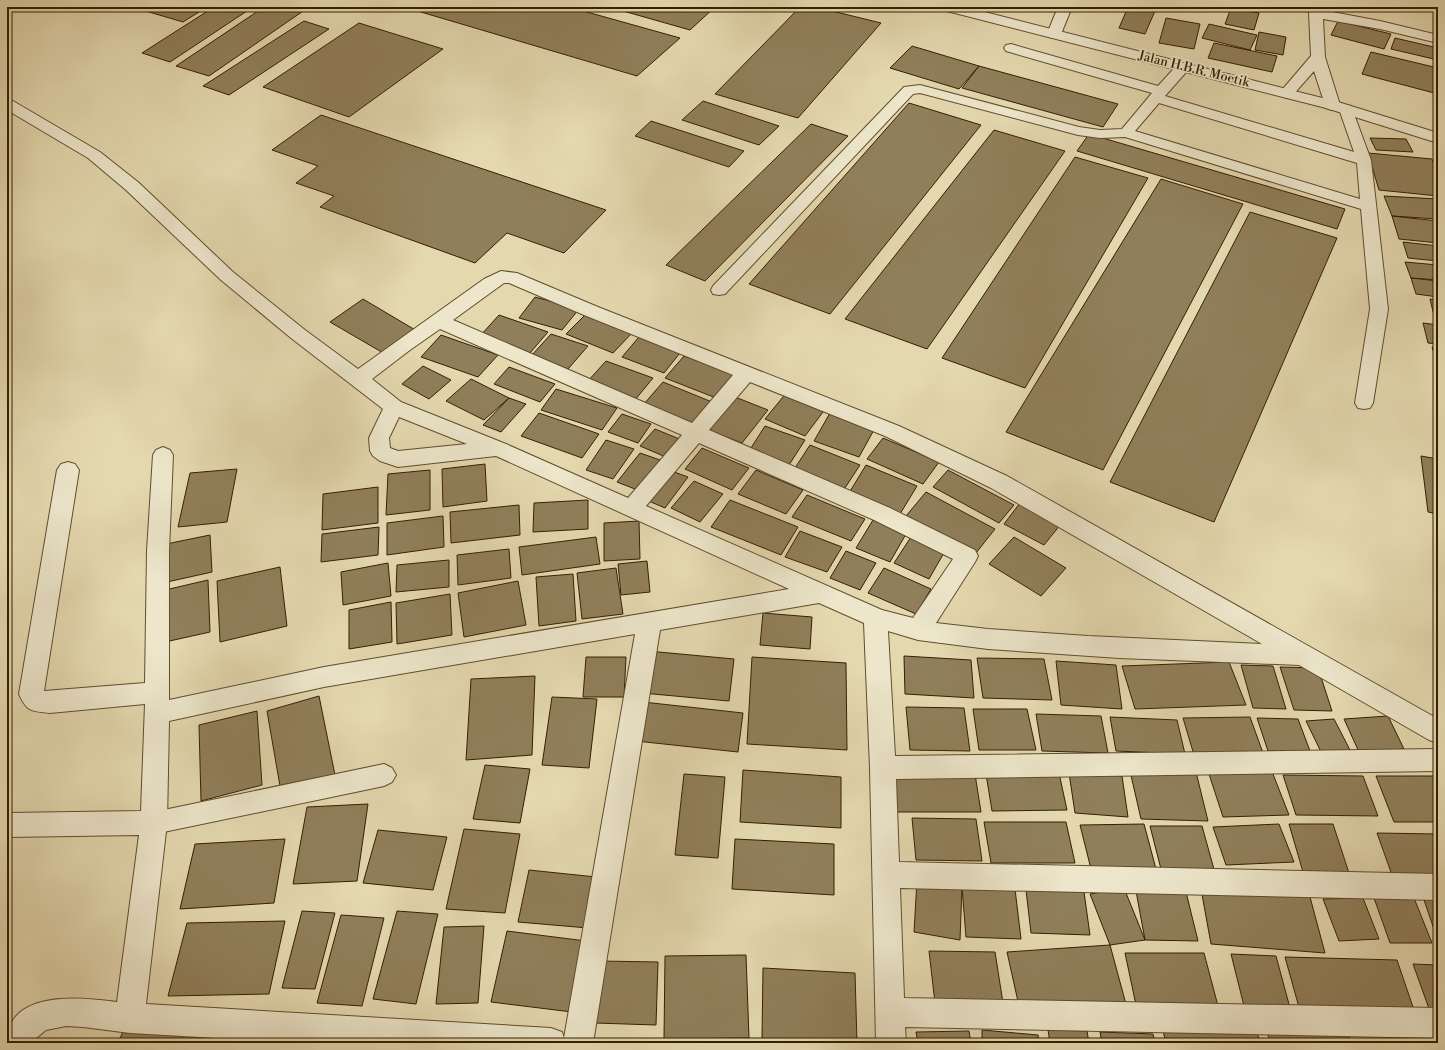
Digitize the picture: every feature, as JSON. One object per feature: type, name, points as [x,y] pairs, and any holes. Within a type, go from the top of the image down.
[{"type":"street","name":"Jalan H.B.R. Moetik","points":[[948,7],[1287,93],[1339,107],[1438,138]]},
{"type":"street","points":[[1054,34],[1065,7]]},
{"type":"street","points":[[1366,7],[1380,25]]},
{"type":"street","points":[[1339,107],[1318,57],[1318,9],[1438,39]]},
{"type":"street","points":[[1287,93],[1318,57]]},
{"type":"street","points":[[7,104],[52,128],[94,155],[132,186],[227,276],[298,334],[394,407],[498,449],[876,618],[918,630],[972,639],[1128,649],[1302,655]]},
{"type":"street","points":[[358,379],[490,283],[500,277],[511,276],[591,311],[892,431],[999,482],[1438,732]]},
{"type":"street","points":[[439,321],[910,527],[967,556],[918,630]]},
{"type":"street","points":[[631,509],[747,372]]},
{"type":"street","points":[[394,407],[379,438],[380,451],[387,456],[398,459],[498,449]]},
{"type":"street","points":[[130,1018],[154,823],[157,703],[158,551],[163,455]]},
{"type":"street","points":[[68,470],[31,694],[36,700],[50,702],[157,703],[324,677],[822,593]]},
{"type":"street","points":[[876,618],[883,768],[891,1043]]},
{"type":"street","points":[[578,1043],[649,623]]},
{"type":"street","points":[[883,768],[1438,760]]},
{"type":"street","points":[[7,825],[154,823]]},
{"type":"street","points":[[886,875],[1438,887]]},
{"type":"street","points":[[17,1043],[25,1029],[35,1020],[49,1013],[67,1011],[130,1018],[551,1043]]},
{"type":"street","points":[[891,1012],[1438,1023]]},
{"type":"lane","points":[[1011,48],[1364,160]]},
{"type":"lane","points":[[1126,133],[1158,94],[1183,67]]},
{"type":"lane","points":[[719,290],[909,90],[920,89],[1078,131],[1100,134],[1126,133],[1368,206]]},
{"type":"lane","points":[[1339,107],[1364,160],[1379,309],[1364,404]]},
{"type":"lane","points":[[154,823],[384,775]]},
{"type":"building","points":[[132,7],[207,7],[183,22]]},
{"type":"building","points":[[214,7],[253,7],[170,62],[142,53]]},
{"type":"building","points":[[264,7],[309,7],[209,76],[176,66]]},
{"type":"building","points":[[404,7],[569,7],[680,38],[637,76]]},
{"type":"building","points":[[609,7],[715,7],[690,30]]},
{"type":"building","points":[[800,7],[816,7],[881,23],[798,118],[715,94]]},
{"type":"building","points":[[1128,7],[1155,11],[1145,34],[1119,28]]},
{"type":"building","points":[[1231,8],[1259,13],[1254,30],[1225,24]]},
{"type":"building","points":[[1166,18],[1200,24],[1194,49],[1159,43]]},
{"type":"building","points":[[304,21],[329,29],[229,95],[203,86]]},
{"type":"building","points":[[1338,21],[1391,34],[1384,49],[1331,35]]},
{"type":"building","points":[[359,23],[443,49],[349,117],[263,87]]},
{"type":"building","points":[[1209,24],[1257,35],[1250,50],[1202,38]]},
{"type":"building","points":[[1259,32],[1286,37],[1283,55],[1255,50]]},
{"type":"building","points":[[1395,38],[1438,48],[1438,60],[1391,49]]},
{"type":"building","points":[[1214,43],[1277,56],[1272,72],[1208,58]]},
{"type":"building","points":[[912,46],[979,66],[959,89],[890,68]]},
{"type":"building","points":[[1371,52],[1438,68],[1438,94],[1362,74]]},
{"type":"building","points":[[979,66],[1118,104],[1103,127],[962,88]]},
{"type":"building","points":[[703,101],[779,126],[759,145],[682,120]]},
{"type":"building","points":[[909,103],[981,125],[830,314],[749,284]]},
{"type":"building","points":[[321,115],[606,210],[564,253],[507,233],[475,263],[320,207],[334,196],[296,183],[318,166],[272,150]]},
{"type":"building","points":[[651,121],[744,151],[729,167],[635,136]]},
{"type":"building","points":[[811,124],[848,136],[705,281],[666,265]]},
{"type":"building","points":[[994,130],[1065,151],[927,349],[845,319]]},
{"type":"building","points":[[1089,134],[1345,209],[1337,229],[1077,151]]},
{"type":"building","points":[[1370,138],[1406,139],[1413,152],[1376,150]]},
{"type":"building","points":[[1368,153],[1432,159],[1438,176],[1438,196],[1379,190]]},
{"type":"building","points":[[1075,157],[1148,178],[1025,388],[942,358]]},
{"type":"building","points":[[1161,179],[1243,204],[1103,470],[1006,432]]},
{"type":"building","points":[[1384,196],[1438,199],[1438,219],[1392,216]]},
{"type":"building","points":[[1250,212],[1337,238],[1214,522],[1110,482]]},
{"type":"building","points":[[1392,216],[1438,221],[1438,243],[1399,239]]},
{"type":"building","points":[[1403,242],[1438,246],[1438,261],[1408,258]]},
{"type":"building","points":[[1405,262],[1438,265],[1438,280],[1411,278]]},
{"type":"building","points":[[1411,278],[1438,281],[1438,297],[1416,294]]},
{"type":"building","points":[[535,297],[579,309],[562,330],[519,318]]},
{"type":"building","points":[[363,299],[417,331],[385,354],[330,322]]},
{"type":"building","points":[[1430,299],[1438,300],[1438,320],[1435,320]]},
{"type":"building","points":[[586,314],[632,333],[613,353],[566,334]]},
{"type":"building","points":[[499,315],[548,332],[530,353],[480,336]]},
{"type":"building","points":[[1423,323],[1438,325],[1438,344],[1428,343]]},
{"type":"building","points":[[551,334],[588,346],[568,369],[531,356]]},
{"type":"building","points":[[441,335],[498,355],[478,377],[421,357]]},
{"type":"building","points":[[639,337],[680,353],[664,373],[622,357]]},
{"type":"building","points":[[1432,347],[1438,348],[1438,365]]},
{"type":"building","points":[[684,356],[734,374],[716,398],[665,378]]},
{"type":"building","points":[[606,361],[653,378],[635,400],[587,382]]},
{"type":"building","points":[[423,366],[451,380],[429,399],[402,384]]},
{"type":"building","points":[[509,367],[555,384],[540,402],[494,384]]},
{"type":"building","points":[[471,379],[509,398],[484,420],[446,401]]},
{"type":"building","points":[[663,382],[712,402],[693,425],[643,405]]},
{"type":"building","points":[[556,389],[617,408],[602,430],[541,410]]},
{"type":"building","points":[[787,392],[826,408],[805,436],[765,419]]},
{"type":"building","points":[[730,395],[768,410],[742,443],[703,428]]},
{"type":"building","points":[[509,398],[526,404],[501,432],[483,425]]},
{"type":"building","points":[[539,413],[599,434],[582,458],[521,436]]},
{"type":"building","points":[[830,413],[875,428],[859,457],[814,441]]},
{"type":"building","points":[[622,414],[651,424],[638,443],[608,432]]},
{"type":"building","points":[[765,426],[805,440],[789,465],[749,451]]},
{"type":"building","points":[[655,429],[682,440],[668,458],[640,446]]},
{"type":"building","points":[[883,438],[939,462],[923,484],[867,459]]},
{"type":"building","points":[[606,440],[634,449],[613,479],[586,470]]},
{"type":"building","points":[[810,445],[860,465],[843,491],[793,471]]},
{"type":"building","points":[[702,448],[749,468],[732,490],[685,469]]},
{"type":"building","points":[[640,453],[663,461],[640,491],[617,482]]},
{"type":"building","points":[[1421,456],[1438,459],[1438,514],[1428,512]]},
{"type":"building","points":[[485,464],[487,501],[443,507],[442,469]]},
{"type":"building","points":[[866,465],[917,486],[900,514],[849,493]]},
{"type":"building","points":[[237,469],[227,522],[178,527],[190,473]]},
{"type":"building","points":[[666,469],[688,477],[665,508],[644,499]]},
{"type":"building","points":[[430,470],[430,510],[386,515],[388,474]]},
{"type":"building","points":[[756,470],[803,490],[786,514],[738,494]]},
{"type":"building","points":[[948,470],[1014,505],[999,523],[933,487]]},
{"type":"building","points":[[694,481],[723,494],[700,522],[671,508]]},
{"type":"building","points":[[378,487],[378,523],[322,530],[323,494]]},
{"type":"building","points":[[926,492],[995,529],[976,553],[906,516]]},
{"type":"building","points":[[807,495],[865,519],[851,541],[792,517]]},
{"type":"building","points":[[588,500],[588,529],[533,532],[534,503]]},
{"type":"building","points":[[730,500],[798,527],[781,555],[711,527]]},
{"type":"building","points":[[1020,503],[1061,524],[1044,545],[1004,524]]},
{"type":"building","points":[[519,505],[520,535],[451,543],[450,512]]},
{"type":"building","points":[[443,516],[444,547],[387,555],[387,523]]},
{"type":"building","points":[[873,520],[906,534],[890,562],[856,548]]},
{"type":"building","points":[[639,521],[640,559],[604,561],[604,523]]},
{"type":"building","points":[[379,527],[378,555],[321,562],[322,534]]},
{"type":"building","points":[[800,531],[842,547],[827,572],[785,557]]},
{"type":"building","points":[[210,535],[212,572],[167,582],[166,544]]},
{"type":"building","points":[[596,537],[600,564],[522,575],[519,547]]},
{"type":"building","points":[[911,537],[945,551],[929,579],[894,563]]},
{"type":"building","points":[[1014,537],[1066,568],[1041,596],[989,564]]},
{"type":"building","points":[[509,549],[511,578],[458,585],[457,555]]},
{"type":"building","points":[[846,551],[876,563],[860,590],[830,578]]},
{"type":"building","points":[[449,560],[449,587],[396,592],[397,565]]},
{"type":"building","points":[[647,561],[650,592],[621,595],[618,564]]},
{"type":"building","points":[[388,563],[391,596],[343,605],[341,572]]},
{"type":"building","points":[[280,567],[287,626],[220,642],[217,581]]},
{"type":"building","points":[[616,568],[623,614],[582,619],[577,573]]},
{"type":"building","points":[[884,568],[931,589],[916,614],[868,593]]},
{"type":"building","points":[[573,574],[576,621],[539,626],[536,577]]},
{"type":"building","points":[[208,580],[210,632],[165,642],[165,590]]},
{"type":"building","points":[[518,581],[526,625],[464,637],[458,593]]},
{"type":"building","points":[[450,594],[452,635],[397,644],[396,603]]},
{"type":"building","points":[[391,602],[392,642],[349,649],[349,610]]},
{"type":"building","points":[[763,613],[812,617],[810,649],[760,645]]},
{"type":"building","points":[[648,651],[734,659],[729,701],[642,693]]},
{"type":"building","points":[[904,656],[971,660],[974,698],[905,694]]},
{"type":"building","points":[[586,657],[626,657],[624,697],[583,697]]},
{"type":"building","points":[[752,657],[846,663],[847,750],[747,744]]},
{"type":"building","points":[[977,658],[1044,659],[1052,700],[983,698]]},
{"type":"building","points":[[1056,661],[1116,665],[1122,709],[1061,705]]},
{"type":"building","points":[[1229,662],[1246,705],[1135,709],[1122,666]]},
{"type":"building","points":[[1241,665],[1273,666],[1286,709],[1253,708]]},
{"type":"building","points":[[1280,667],[1318,668],[1332,711],[1294,710]]},
{"type":"building","points":[[535,676],[532,755],[466,760],[471,679]]},
{"type":"building","points":[[319,696],[335,775],[281,792],[267,711]]},
{"type":"building","points":[[552,697],[597,699],[589,768],[542,765]]},
{"type":"building","points":[[643,702],[743,713],[738,752],[636,741]]},
{"type":"building","points":[[906,707],[964,708],[970,751],[910,750]]},
{"type":"building","points":[[973,709],[1027,709],[1036,750],[979,750]]},
{"type":"building","points":[[257,711],[262,785],[201,801],[199,725]]},
{"type":"building","points":[[1036,714],[1101,716],[1108,753],[1042,751]]},
{"type":"building","points":[[1388,716],[1404,749],[1359,752],[1344,719]]},
{"type":"building","points":[[1110,717],[1177,720],[1185,754],[1116,751]]},
{"type":"building","points":[[1250,717],[1263,753],[1194,755],[1183,718]]},
{"type":"building","points":[[1257,718],[1298,719],[1310,751],[1268,751]]},
{"type":"building","points":[[1334,719],[1352,754],[1323,756],[1306,721]]},
{"type":"building","points":[[485,765],[530,769],[520,823],[473,819]]},
{"type":"building","points":[[1271,769],[1289,815],[1223,817],[1208,771]]},
{"type":"building","points":[[743,770],[841,777],[841,828],[740,822]]},
{"type":"building","points":[[1130,771],[1196,772],[1208,821],[1141,819]]},
{"type":"building","points":[[1059,773],[1067,810],[992,811],[986,774]]},
{"type":"building","points":[[1069,773],[1122,776],[1128,817],[1075,813]]},
{"type":"building","points":[[684,774],[725,777],[718,858],[675,855]]},
{"type":"building","points":[[893,774],[975,774],[981,812],[897,812]]},
{"type":"building","points":[[1283,775],[1363,776],[1378,816],[1296,815]]},
{"type":"building","points":[[1376,776],[1438,776],[1438,822],[1394,822]]},
{"type":"building","points":[[368,804],[357,881],[293,884],[307,807]]},
{"type":"building","points":[[912,818],[976,819],[982,861],[916,860]]},
{"type":"building","points":[[984,822],[1066,822],[1075,863],[991,863]]},
{"type":"building","points":[[1144,824],[1156,869],[1091,869],[1080,825]]},
{"type":"building","points":[[1279,824],[1294,862],[1226,865],[1213,827]]},
{"type":"building","points":[[1289,824],[1333,824],[1349,873],[1303,872]]},
{"type":"building","points":[[1150,826],[1202,826],[1215,873],[1162,873]]},
{"type":"building","points":[[464,829],[520,834],[505,913],[446,909]]},
{"type":"building","points":[[378,830],[447,837],[433,890],[363,883]]},
{"type":"building","points":[[1377,833],[1438,834],[1438,875],[1392,875]]},
{"type":"building","points":[[285,839],[274,903],[180,909],[195,844]]},
{"type":"building","points":[[735,839],[834,844],[834,895],[732,889]]},
{"type":"building","points":[[529,870],[596,877],[588,928],[518,922]]},
{"type":"building","points":[[917,880],[962,887],[960,940],[914,932]]},
{"type":"building","points":[[962,887],[1015,889],[1021,939],[966,937]]},
{"type":"building","points":[[1124,888],[1145,940],[1110,945],[1090,894]]},
{"type":"building","points":[[1201,889],[1310,897],[1325,953],[1211,944]]},
{"type":"building","points":[[1026,890],[1084,892],[1090,935],[1031,933]]},
{"type":"building","points":[[1136,891],[1186,892],[1198,941],[1145,940]]},
{"type":"building","points":[[1423,897],[1438,898],[1438,941]]},
{"type":"building","points":[[1363,898],[1379,939],[1339,941],[1323,899]]},
{"type":"building","points":[[1374,898],[1414,898],[1432,943],[1390,943]]},
{"type":"building","points":[[302,911],[335,913],[315,989],[282,988]]},
{"type":"building","points":[[397,911],[438,914],[416,1004],[373,999]]},
{"type":"building","points":[[341,915],[384,918],[362,1006],[317,1003]]},
{"type":"building","points":[[285,921],[269,994],[168,996],[187,923]]},
{"type":"building","points":[[484,926],[478,1003],[436,1004],[444,927]]},
{"type":"building","points":[[507,931],[586,941],[572,1012],[491,1002]]},
{"type":"building","points":[[1110,945],[1127,1008],[1021,1015],[1007,952]]},
{"type":"building","points":[[929,951],[995,952],[1003,1003],[935,1003]]},
{"type":"building","points":[[1125,953],[1204,953],[1218,1006],[1136,1005]]},
{"type":"building","points":[[1231,954],[1276,956],[1290,1008],[1244,1006]]},
{"type":"building","points":[[746,955],[749,1038],[664,1039],[665,956]]},
{"type":"building","points":[[1285,957],[1397,960],[1415,1013],[1300,1011]]},
{"type":"building","points":[[600,961],[658,962],[656,1025],[595,1023]]},
{"type":"building","points":[[1413,964],[1438,965],[1438,1018],[1432,1017]]},
{"type":"building","points":[[763,968],[855,973],[857,1043],[762,1039]]},
{"type":"building","points":[[1256,1028],[1260,1043],[1166,1043],[1163,1031]]},
{"type":"building","points":[[124,1029],[221,1040],[219,1043],[118,1043]]},
{"type":"building","points":[[982,1030],[1038,1035],[1039,1043],[982,1043]]},
{"type":"building","points":[[1048,1030],[1087,1031],[1089,1043],[1050,1043]]},
{"type":"building","points":[[969,1031],[971,1043],[918,1043],[916,1032]]},
{"type":"building","points":[[1267,1031],[1348,1033],[1351,1043],[1270,1043]]},
{"type":"building","points":[[1100,1032],[1153,1034],[1155,1043],[1102,1043]]},
{"type":"building","points":[[1438,1036],[1438,1043],[1363,1043],[1362,1040]]}]
